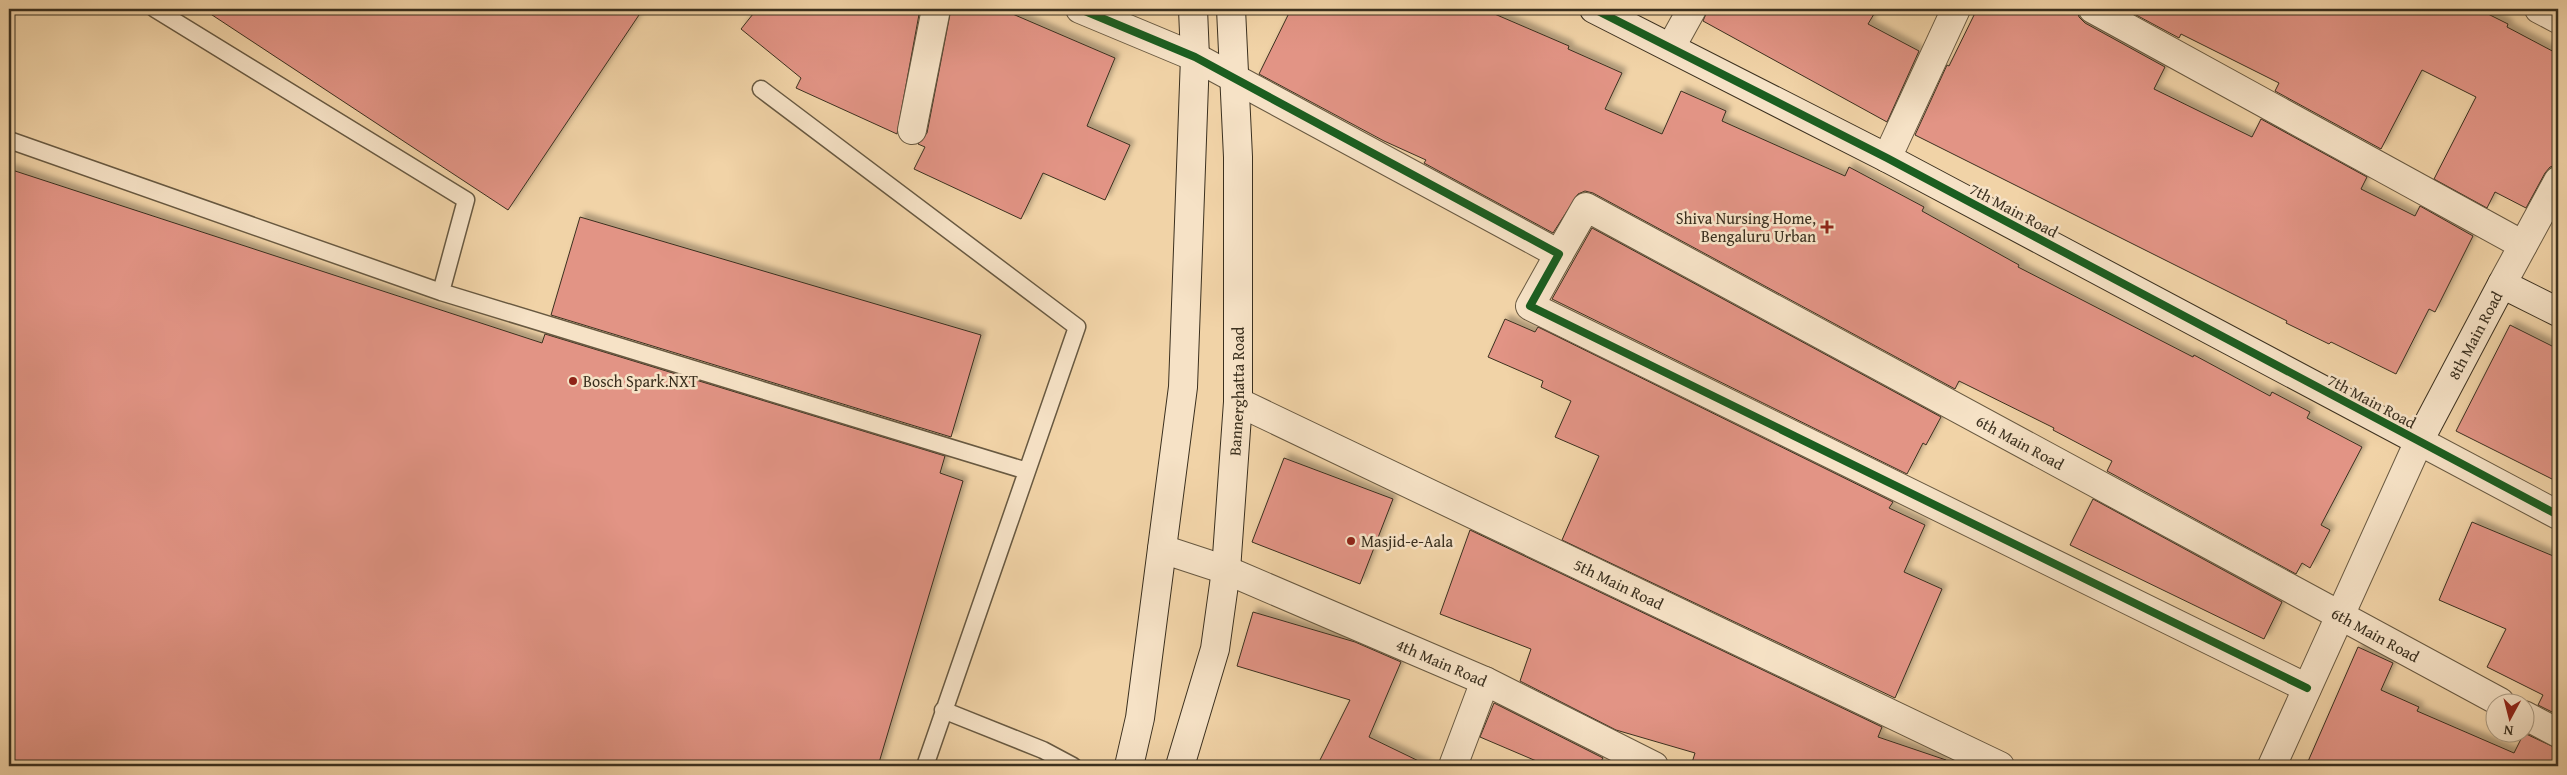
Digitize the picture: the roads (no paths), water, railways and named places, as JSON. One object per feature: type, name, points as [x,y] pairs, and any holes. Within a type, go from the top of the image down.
[{"type":"street","points":[[912,130],[936,9]]},
{"type":"street","points":[[1080,9],[1195,57],[1559,254],[1530,306],[2308,688]]},
{"type":"street","points":[[1129,766],[1140,718],[1183,387],[1195,57],[1193,9]]},
{"type":"street","name":"Bannerghatta Road","points":[[1180,766],[1215,649],[1226,570],[1238,402],[1238,157],[1231,9]]},
{"type":"street","name":"7th Main Road","points":[[1594,9],[1887,158],[2558,515]]},
{"type":"street","points":[[1671,48],[1692,9]]},
{"type":"street","points":[[1887,158],[1956,9]]},
{"type":"street","points":[[2093,9],[2524,245]]},
{"type":"street","points":[[2539,9],[2558,19]]},
{"type":"street","points":[[2502,284],[2558,181]]},
{"type":"street","name":"6th Main Road","points":[[1559,254],[1586,207],[2339,617],[2484,694]]},
{"type":"street","name":"8th Main Road","points":[[2272,766],[2419,441],[2502,284],[2558,312]]},
{"type":"street","name":"5th Main Road","points":[[1238,402],[2000,766]]},
{"type":"street","name":"4th Main Road","points":[[1162,549],[1226,570],[1485,681],[1654,766]]},
{"type":"street","points":[[1453,766],[1485,681]]},
{"type":"street","points":[[2534,721],[2558,733]]},
{"type":"lane","points":[[155,9],[466,200],[441,292]]},
{"type":"lane","points":[[760,89],[1077,328],[925,766]]},
{"type":"lane","points":[[9,140],[441,292],[1027,471]]},
{"type":"lane","points":[[943,710],[1043,750],[1073,766]]},
{"type":"place","name":"Shiva Nursing Home, Bengaluru Urban","points":[[1827,227]]},
{"type":"place","name":"Bosch Spark.NXT","points":[[573,381]]},
{"type":"place","name":"Masjid-e-Aala","points":[[1351,541]]}]
